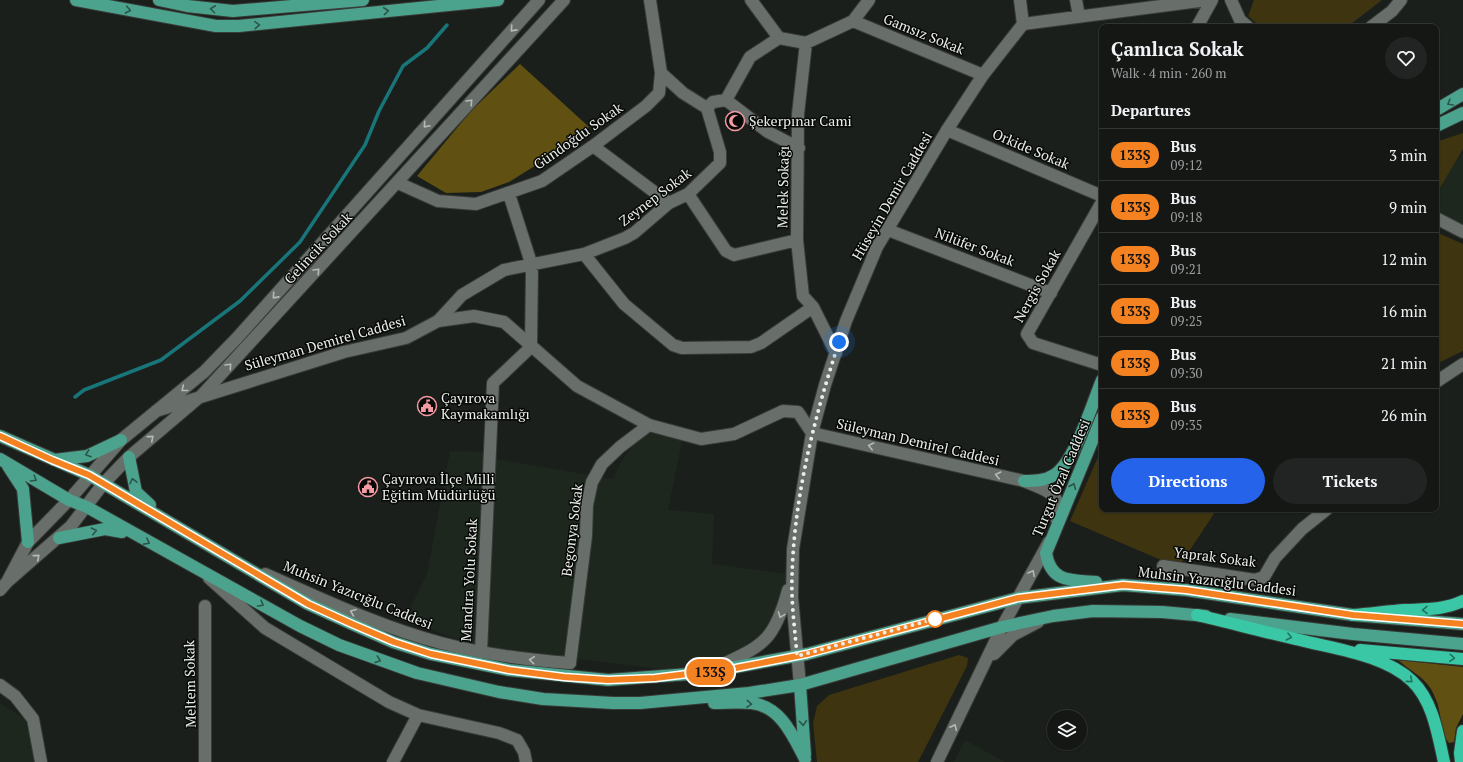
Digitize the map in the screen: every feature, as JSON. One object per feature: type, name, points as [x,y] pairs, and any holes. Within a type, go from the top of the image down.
[{"type":"highway","points":[[1353,615],[1406,610],[1431,610],[1463,601]]},
{"type":"highway","points":[[1197,615],[1329,647],[1373,659],[1394,668],[1413,682],[1427,701],[1444,762]]},
{"type":"highway","points":[[1329,647],[1463,659]]},
{"type":"highway","points":[[1461,762],[1460,753],[1463,731]]},
{"type":"main road","points":[[76,0],[194,22],[232,26],[498,0]]},
{"type":"main road","points":[[159,0],[187,6],[233,11],[287,4],[363,0]]},
{"type":"main road","points":[[1439,108],[1463,94]]},
{"type":"main road","points":[[1439,125],[1463,113]]},
{"type":"main road","name":"Turgut Özal Caddesi","points":[[1024,482],[1039,481],[1053,476],[1067,462],[1099,387]]},
{"type":"main road","name":"Turgut Özal Caddesi","points":[[1099,424],[1046,553],[1050,566],[1058,577],[1068,580],[1123,585]]},
{"type":"main road","name":"Muhsin Yazıcığlu Caddesi","points":[[0,436],[89,475],[308,604],[394,642],[431,654],[509,670],[608,680],[703,673],[797,656],[1018,598],[1123,585],[1186,590],[1353,615],[1463,624]]},
{"type":"main road","points":[[52,460],[87,456],[121,440]]},
{"type":"main road","points":[[129,457],[136,492],[166,520]]},
{"type":"main road","points":[[3,461],[69,500],[86,507],[130,533],[300,626],[339,645],[417,673],[499,692],[543,699],[640,703],[752,703],[762,705],[782,720],[806,761]]},
{"type":"main road","points":[[3,461],[23,489],[28,542]]},
{"type":"main road","points":[[59,538],[106,529],[130,533]]},
{"type":"main road","points":[[640,703],[776,690],[800,685],[1002,627],[1053,616],[1093,611],[1197,615],[1353,634],[1463,644]]},
{"type":"main road","points":[[800,685],[806,761]]},
{"type":"street","name":"Gelincik Sokak","points":[[3,586],[28,542],[69,500],[89,475],[121,440],[204,372],[237,338],[539,0]]},
{"type":"street","name":"Gelincik Sokak","points":[[3,586],[59,538],[86,507],[103,484],[129,457],[202,395],[398,183],[463,109],[564,0]]},
{"type":"street","name":"Gündoğdu Sokak","points":[[398,183],[438,201],[476,204],[509,194],[542,181],[593,146],[646,106],[659,93],[661,73],[650,0]]},
{"type":"street","points":[[751,0],[779,38],[806,43],[853,21],[869,0]]},
{"type":"street","points":[[1020,0],[1022,24],[1161,3],[1207,0]]},
{"type":"street","points":[[1076,0],[1079,16]]},
{"type":"street","points":[[1199,24],[1212,0]]},
{"type":"street","points":[[1231,0],[1240,20],[1245,24]]},
{"type":"street","points":[[1375,24],[1392,11],[1401,0]]},
{"type":"street","name":"Gamsız Sokak","points":[[853,21],[983,75]]},
{"type":"street","name":"Hüseyin Demir Caddesi","points":[[800,685],[792,577],[793,549],[812,432],[836,353],[877,246],[947,130],[983,75],[1022,24]]},
{"type":"street","points":[[726,100],[750,57],[779,38]]},
{"type":"street","name":"Melek Sokağı","points":[[806,43],[798,114],[799,148],[797,240],[803,296],[813,307],[836,353]]},
{"type":"street","points":[[661,73],[683,93],[707,108],[713,102],[726,100],[768,132],[799,148]]},
{"type":"street","name":"Zeynep Sokak","points":[[438,321],[462,295],[504,270],[532,266],[584,254],[625,238],[634,233],[669,203],[688,194],[720,163],[720,152],[707,108]]},
{"type":"street","name":"Orkide Sokak","points":[[947,130],[1099,195]]},
{"type":"street","points":[[593,146],[669,203]]},
{"type":"street","points":[[509,194],[532,266],[532,347]]},
{"type":"street","points":[[688,194],[726,251],[734,255],[797,240]]},
{"type":"street","name":"Nergis Sokak","points":[[1099,207],[1027,334],[1033,343],[1099,364]]},
{"type":"street","points":[[1439,220],[1463,232]]},
{"type":"street","name":"Nilüfer Sokak","points":[[888,230],[1051,293]]},
{"type":"street","points":[[584,254],[624,304],[673,345],[682,348],[751,347],[761,343],[813,307]]},
{"type":"street","name":"Süleyman Demirel Caddesi","points":[[156,411],[202,395],[344,352],[406,338],[438,321],[474,316],[504,322],[577,386],[649,425],[701,439],[734,434],[783,411],[798,412],[812,432],[1024,482],[1049,492],[1057,500],[1060,510],[1055,531],[1002,627],[983,668]]},
{"type":"street","name":"Mandıra Yolu Sokak","points":[[481,652],[493,383],[532,347]]},
{"type":"street","points":[[1439,380],[1463,364]]},
{"type":"street","name":"Begonya Sokak","points":[[570,663],[586,536],[587,505],[592,482],[602,464],[620,447],[649,425]]},
{"type":"street","points":[[806,465],[811,452],[821,442],[828,440],[843,440]]},
{"type":"street","name":"Yaprak Sokak","points":[[1163,566],[1255,580],[1260,579],[1264,577],[1276,558],[1302,529],[1323,512]]},
{"type":"street","name":"Muhsin Yazıcığlu Caddesi","points":[[232,559],[316,597],[404,632],[441,643],[481,652],[527,660],[570,663]]},
{"type":"street","points":[[200,570],[265,628],[390,702],[418,714],[499,733],[517,740],[524,752],[526,762]]},
{"type":"street","points":[[703,673],[753,649],[764,642],[777,624],[782,613],[792,577]]},
{"type":"street","name":"Meltem Sokak","points":[[205,606],[205,762]]},
{"type":"street","points":[[937,762],[983,668],[1003,643],[1013,635],[1025,627],[1053,616]]},
{"type":"street","points":[[0,685],[15,696],[33,719],[41,762]]},
{"type":"street","points":[[393,762],[418,714]]},
{"type":"shaded area","points":[[1254,0],[1382,0],[1351,24],[1257,24],[1248,16]]},
{"type":"shaded area","points":[[520,64],[589,127],[538,164],[509,182],[481,192],[446,193],[417,176],[471,111]]},
{"type":"shaded area","points":[[1463,133],[1463,149],[1439,189],[1439,141]]},
{"type":"shaded area","points":[[1463,151],[1463,231],[1439,219],[1439,186]]},
{"type":"shaded area","points":[[1439,233],[1463,244],[1463,351],[1439,363]]},
{"type":"shaded area","points":[[647,426],[683,436],[668,510],[714,514],[712,564],[788,574],[780,600],[765,635],[701,674],[482,647],[404,621],[427,574],[450,451],[490,452],[489,458],[613,479],[621,462]]},
{"type":"shaded area","points":[[1099,455],[1099,512],[1215,512],[1182,562],[1168,563],[1070,521]]},
{"type":"shaded area","points":[[959,655],[968,658],[967,666],[918,762],[817,762],[813,723],[817,706],[829,695]]},
{"type":"shaded area","points":[[1398,660],[1463,667],[1463,714],[1456,728],[1454,742],[1449,743],[1444,736],[1438,705],[1428,684]]},
{"type":"shaded area","points":[[0,703],[28,721],[36,762],[0,762]]},
{"type":"shaded area","points":[[965,740],[1005,762],[954,762]]},
{"type":"waterway","points":[[75,397],[84,390],[161,360],[240,301],[300,242],[365,145],[379,111],[403,66],[427,48],[447,25]]},
{"type":"bus line","name":"133Ş","points":[[0,436],[89,475],[308,604],[394,642],[431,654],[509,670],[564,677],[608,680],[655,678],[703,673],[767,663],[807,654],[949,615],[1018,598],[1087,588],[1123,585],[1186,590],[1353,615],[1463,624]]},
{"type":"place","name":"Şekerpınar Cami","points":[[735,121]]},
{"type":"place","name":"Çayırova Kaymakamlığı","points":[[427,406]]},
{"type":"place","name":"Çayırova İlçe Milli Eğitim Müdürlüğü","points":[[368,487]]},
{"type":"route","points":[[839,342],[812,432],[793,549],[792,597],[797,656],[935,619]]}]
